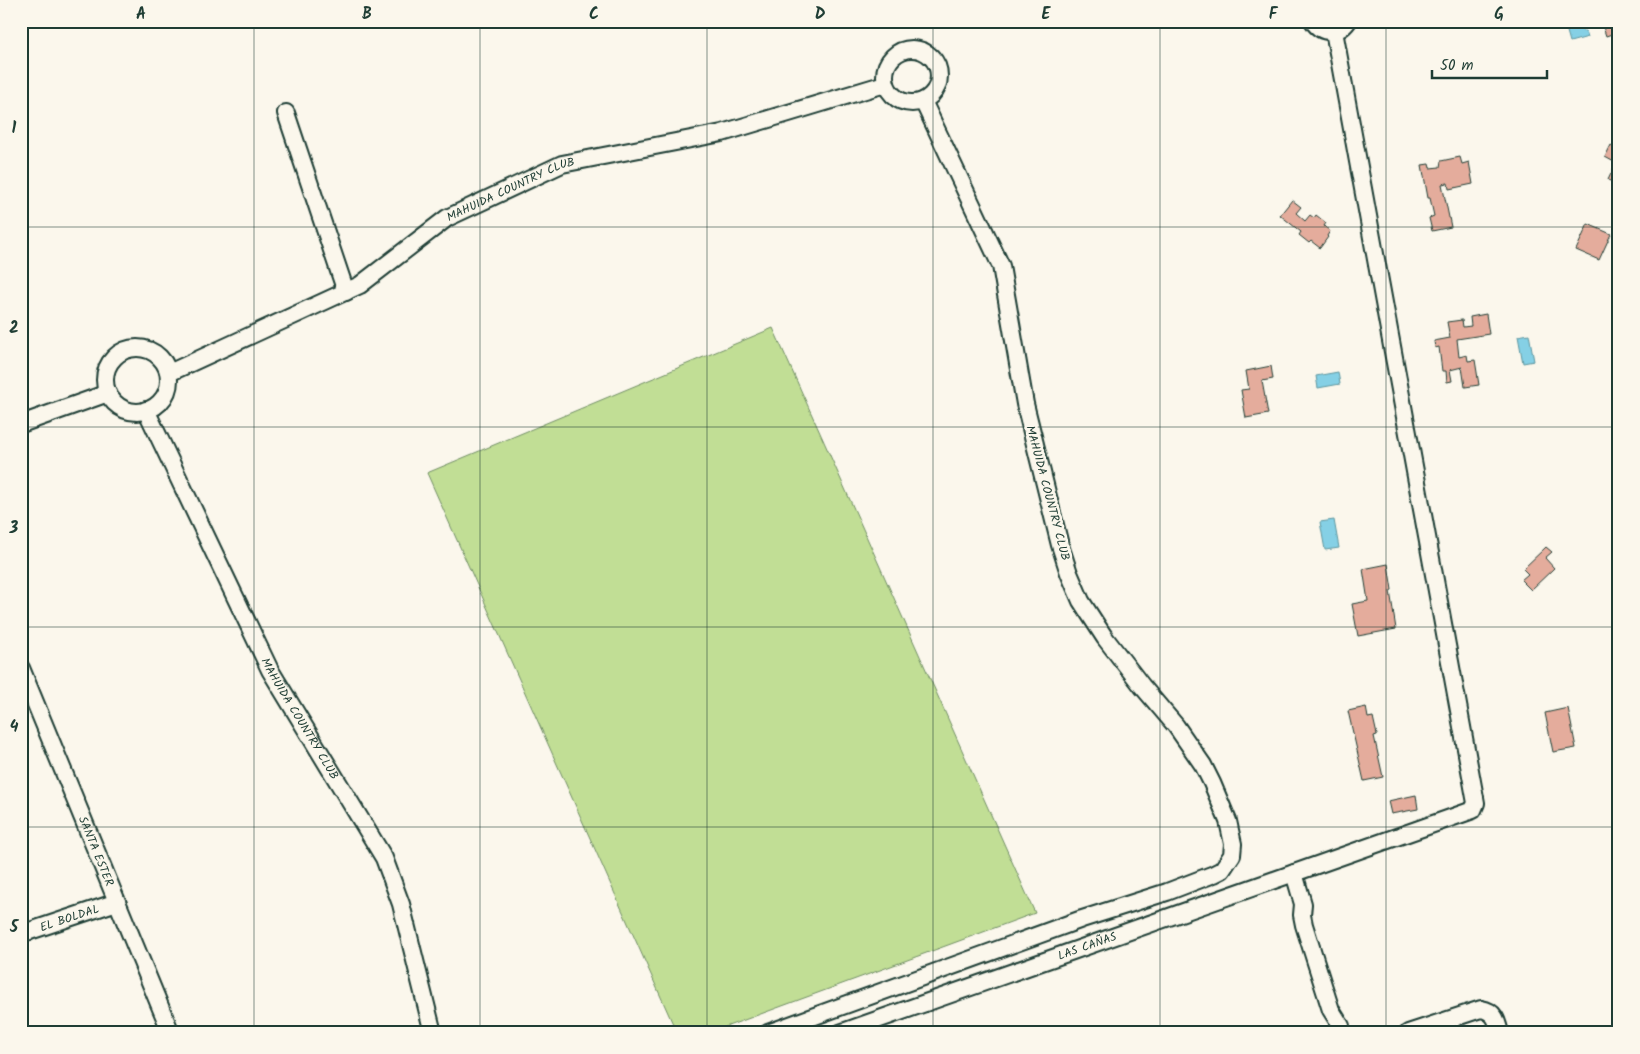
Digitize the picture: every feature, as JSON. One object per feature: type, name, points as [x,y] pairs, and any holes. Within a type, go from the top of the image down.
[{"type":"street","points":[[1313,21],[1315,25],[1324,30],[1334,31],[1344,26],[1348,21]]},
{"type":"street","name":"LAS CAÑAS","points":[[840,1033],[1473,810],[1476,803],[1334,31]]},
{"type":"street","points":[[915,48],[924,51],[934,59],[938,67],[939,79],[936,88],[923,101],[914,104],[904,103],[893,97],[885,84],[884,75],[887,63],[895,54],[915,48]]},
{"type":"street","name":"MAHUIDA COUNTRY CLUB","points":[[168,373],[360,285],[447,218],[562,164],[722,133],[885,84]]},
{"type":"street","name":"MAHUIDA COUNTRY CLUB","points":[[768,1033],[1082,919],[1167,892],[1214,874],[1222,870],[1232,855],[1233,844],[1228,821],[1203,765],[1176,726],[1105,638],[1081,602],[1060,545],[1025,404],[1001,266],[923,101]]},
{"type":"street","points":[[286,113],[346,292]]},
{"type":"street","points":[[132,348],[142,348],[159,356],[165,364],[168,373],[167,392],[162,400],[155,406],[137,412],[128,411],[113,401],[105,384],[109,365],[115,357],[123,351],[132,348]]},
{"type":"street","points":[[21,424],[108,393]]},
{"type":"street","name":"MAHUIDA COUNTRY CLUB","points":[[146,410],[270,670],[384,858],[402,904],[433,1033]]},
{"type":"street","name":"SANTA ESTER","points":[[21,668],[171,1033]]},
{"type":"street","points":[[1294,873],[1303,904],[1302,915],[1307,935],[1331,1010],[1342,1029]]},
{"type":"street","name":"EL BOLDAL","points":[[21,934],[117,902]]},
{"type":"street","points":[[1408,1033],[1481,1009],[1488,1011],[1496,1018],[1500,1033]]},
{"type":"green space","points":[[773,328],[1035,913],[709,1033],[677,1033],[427,473]]},
{"type":"water","points":[[1564,21],[1579,21],[1582,31],[1586,31],[1588,37],[1570,42]]},
{"type":"water","points":[[1529,334],[1534,361],[1523,363],[1518,336]]},
{"type":"water","points":[[1338,372],[1340,384],[1318,388],[1316,376]]},
{"type":"water","points":[[1334,520],[1339,548],[1325,550],[1320,522]]},
{"type":"building","points":[[1601,21],[1619,21],[1619,57],[1612,34],[1606,36]]},
{"type":"building","points":[[1611,145],[1619,149],[1619,185],[1608,180],[1616,163],[1605,157]]},
{"type":"building","points":[[1460,157],[1462,164],[1469,162],[1473,184],[1449,189],[1448,183],[1442,184],[1451,227],[1432,231],[1429,218],[1434,216],[1430,198],[1428,198],[1422,165],[1429,164],[1430,168],[1440,167],[1441,161]]},
{"type":"building","points":[[1292,200],[1301,207],[1296,213],[1305,221],[1310,215],[1314,218],[1316,215],[1326,223],[1324,226],[1330,231],[1320,248],[1311,241],[1309,243],[1299,235],[1301,232],[1280,215]]},
{"type":"building","points":[[1588,224],[1611,234],[1599,260],[1576,250]]},
{"type":"building","points":[[1486,314],[1489,334],[1457,339],[1459,357],[1467,355],[1468,361],[1475,360],[1479,385],[1465,387],[1462,367],[1450,370],[1452,381],[1447,382],[1446,371],[1442,371],[1439,347],[1435,348],[1434,341],[1450,338],[1447,322],[1462,320],[1463,327],[1471,326],[1470,317]]},
{"type":"building","points":[[1271,366],[1273,379],[1262,381],[1268,414],[1246,418],[1241,390],[1249,389],[1246,371]]},
{"type":"building","points":[[1546,547],[1552,552],[1545,558],[1554,568],[1531,590],[1521,580],[1528,574],[1523,569]]},
{"type":"building","points":[[1388,564],[1396,629],[1358,636],[1352,604],[1368,601],[1363,569]]},
{"type":"building","points":[[1366,707],[1368,718],[1373,717],[1377,735],[1374,736],[1383,777],[1364,781],[1348,711]]},
{"type":"building","points":[[1568,708],[1576,748],[1553,752],[1545,713]]},
{"type":"building","points":[[1416,795],[1418,809],[1391,814],[1388,801]]}]
